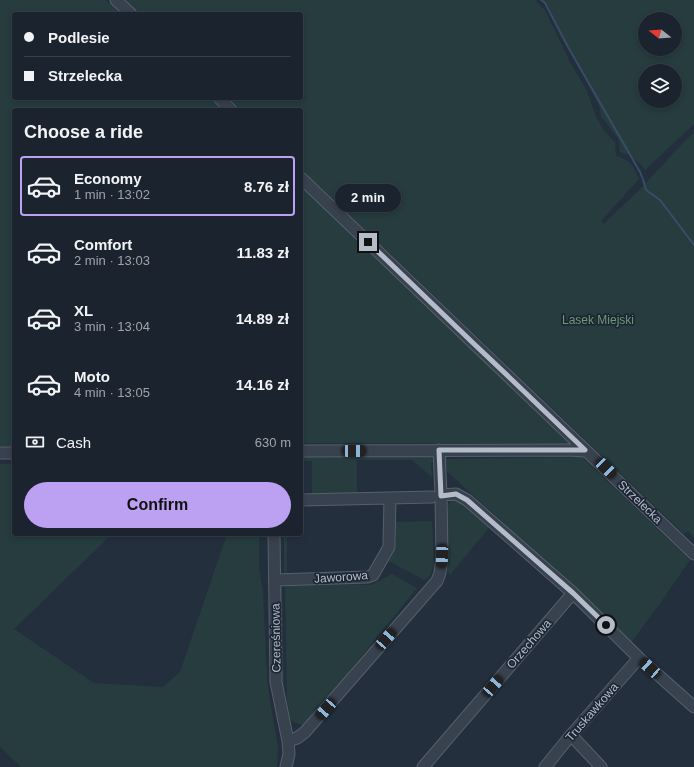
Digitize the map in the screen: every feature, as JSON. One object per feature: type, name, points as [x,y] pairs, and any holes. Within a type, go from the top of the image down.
[{"type":"street","points":[[116,0],[129,12]]},
{"type":"street","points":[[221,100],[229,108]]},
{"type":"street","name":"Strzelecka","points":[[303,180],[694,554]]},
{"type":"street","points":[[288,741],[297,738],[305,732],[437,581],[442,565],[436,496],[439,450]]},
{"type":"street","points":[[303,451],[585,450]]},
{"type":"street","points":[[0,453],[12,453]]},
{"type":"street","points":[[303,500],[390,498],[456,494],[467,500],[573,593],[639,658],[694,707]]},
{"type":"street","name":"Jaworowa","points":[[275,580],[368,577],[373,575],[389,547],[390,498]]},
{"type":"street","name":"Czereśniowa","points":[[274,536],[276,682],[288,741],[289,754],[286,767]]},
{"type":"street","name":"Orzechowa","points":[[422,767],[573,593]]},
{"type":"street","name":"Truskawkowa","points":[[546,767],[639,658]]},
{"type":"street","points":[[572,735],[602,767]]},
{"type":"green space","points":[[0,0],[106,0],[119,12],[12,12],[12,100],[211,100],[220,108],[12,108],[12,446],[0,446]]},
{"type":"green space","name":"Lasek Miejski","points":[[124,0],[535,0],[545,10],[570,62],[587,91],[596,117],[604,131],[615,142],[616,156],[631,164],[639,179],[601,221],[604,224],[643,186],[694,132],[694,538],[688,531],[684,534],[303,171],[303,108],[237,108],[228,100],[303,100],[303,12],[136,12]]},
{"type":"green space","points":[[542,0],[694,0],[694,124],[645,170],[631,156],[620,152],[619,140],[601,116],[600,107],[560,32],[547,4]]},
{"type":"green space","points":[[303,187],[331,213],[570,444],[303,443]]},
{"type":"green space","points":[[303,455],[428,456],[434,462],[431,462],[432,477],[412,460],[357,460],[357,495],[312,495],[312,461],[303,461]]},
{"type":"green space","points":[[582,457],[690,560],[630,644],[576,589],[443,468],[444,459]]},
{"type":"green space","points":[[0,464],[12,464],[12,536],[110,536],[14,629],[94,683],[163,687],[180,672],[226,536],[259,536],[259,567],[263,593],[267,679],[278,747],[277,767],[21,767],[0,747]]},
{"type":"green space","points":[[457,499],[489,528],[450,575],[445,566],[446,520],[448,506],[451,501]]},
{"type":"green space","points":[[432,521],[434,564],[430,576],[424,580],[389,561],[396,547],[396,522]]},
{"type":"green space","points":[[284,536],[287,536],[287,573],[284,575]]},
{"type":"green space","points":[[392,574],[417,588],[343,679],[314,710],[307,723],[302,725],[293,722],[290,719],[287,701],[285,583],[371,585]]},
{"type":"green space","points":[[280,584],[282,584],[284,693],[282,687]]},
{"type":"waterway","points":[[541,0],[545,3],[568,47],[642,177]]},
{"type":"waterway","points":[[643,179],[646,190],[660,200],[694,245]]},
{"type":"route","points":[[368,242],[585,450],[439,450],[441,496],[456,494],[467,500],[573,593],[606,625]]}]
